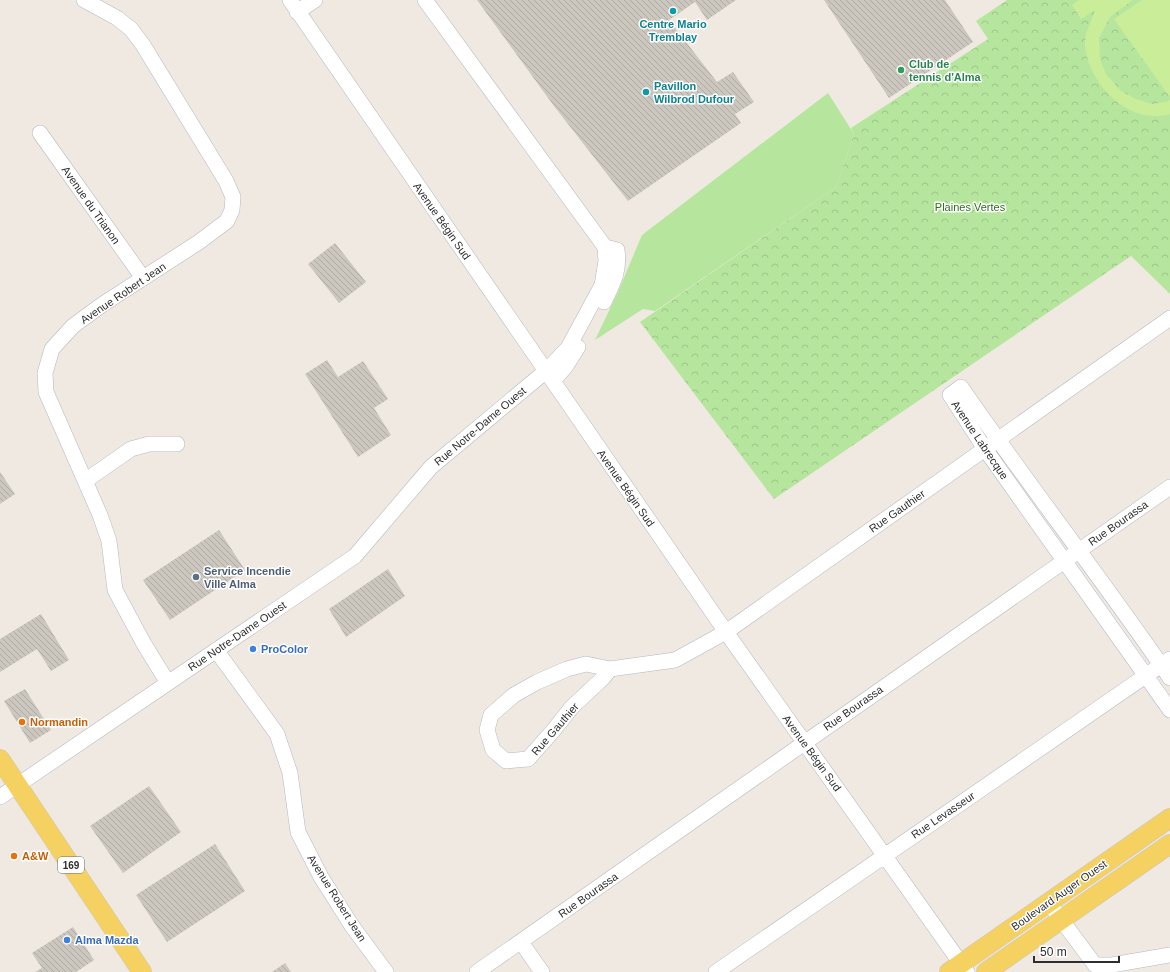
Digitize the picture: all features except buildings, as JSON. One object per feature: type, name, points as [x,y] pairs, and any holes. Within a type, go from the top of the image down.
[{"type":"main road","name":"169","points":[[0,759],[6,787],[129,972]]},
{"type":"main road","name":"169","points":[[6,787],[142,972]]},
{"type":"main road","name":"Boulevard Auger Ouest","points":[[959,969],[1048,902],[1170,818]]},
{"type":"main road","name":"Boulevard Auger Ouest","points":[[986,972],[1170,844]]},
{"type":"street","name":"Avenue Robert Jean","points":[[84,0],[117,18],[131,29],[143,45],[226,181],[233,197],[232,210],[227,221],[199,242],[103,304],[73,326],[52,349],[44,373],[46,392],[100,515],[109,541],[115,590],[144,644],[168,682]]},
{"type":"street","points":[[293,6],[315,0]]},
{"type":"street","name":"Rue Notre-Dame Ouest","points":[[6,787],[168,682],[355,556],[431,467],[549,376],[566,366],[594,320],[615,281],[618,261],[617,250],[605,247],[425,0]]},
{"type":"street","name":"Avenue Bégin Sud","points":[[293,6],[726,632],[885,855],[959,969]]},
{"type":"street","name":"Avenue du Trianon","points":[[40,132],[143,278]]},
{"type":"street","name":"Rue Gauthier","points":[[610,669],[603,678],[572,707],[528,759],[506,761],[493,750],[487,730],[491,715],[514,695],[537,682],[586,664],[610,669],[675,660],[726,632],[1170,318]]},
{"type":"street","name":"Avenue Labrecque","points":[[1170,678],[1166,663],[1079,551],[997,440],[961,387],[950,395],[985,449],[1170,710]]},
{"type":"street","points":[[85,481],[131,449],[149,444],[177,444]]},
{"type":"street","name":"Rue Bourassa","points":[[477,972],[1170,487]]},
{"type":"street","name":"Avenue Robert Jean","points":[[216,650],[276,734],[290,773],[298,832],[321,877],[352,926],[386,972]]},
{"type":"street","name":"Rue Levasseur","points":[[716,972],[1166,663]]},
{"type":"street","points":[[1048,902],[1095,965],[1112,965],[1170,955]]},
{"type":"street","points":[[521,942],[542,972]]},
{"type":"green space","name":"Plaines Vertes","points":[[1007,0],[1170,0],[1170,294],[1131,256],[774,499],[640,322],[836,187],[854,134],[851,128],[988,39],[976,21]]},
{"type":"green space","points":[[1079,0],[1133,0],[1110,17],[1099,38],[1100,59],[1106,74],[1121,91],[1136,99],[1152,104],[1170,100],[1170,114],[1155,116],[1140,114],[1126,108],[1113,99],[1102,87],[1088,60],[1085,45],[1087,32],[1095,10],[1081,19],[1072,5]]},
{"type":"green space","points":[[1142,0],[1170,0],[1169,96],[1114,19]]},
{"type":"green space","points":[[828,93],[854,134],[836,187],[655,311],[643,309],[595,340],[618,292],[642,235]]},
{"type":"place","name":"Centre Mario Tremblay","points":[[673,11]]},
{"type":"place","name":"Club de tennis d'Alma","points":[[901,70]]},
{"type":"place","name":"Pavillon Wilbrod Dufour","points":[[646,92]]},
{"type":"place","name":"Service Incendie Ville Alma","points":[[196,577]]},
{"type":"place","name":"ProColor","points":[[253,649]]},
{"type":"place","name":"Normandin","points":[[22,722]]},
{"type":"place","name":"A&W","points":[[14,856]]},
{"type":"place","name":"Alma Mazda","points":[[67,940]]}]
